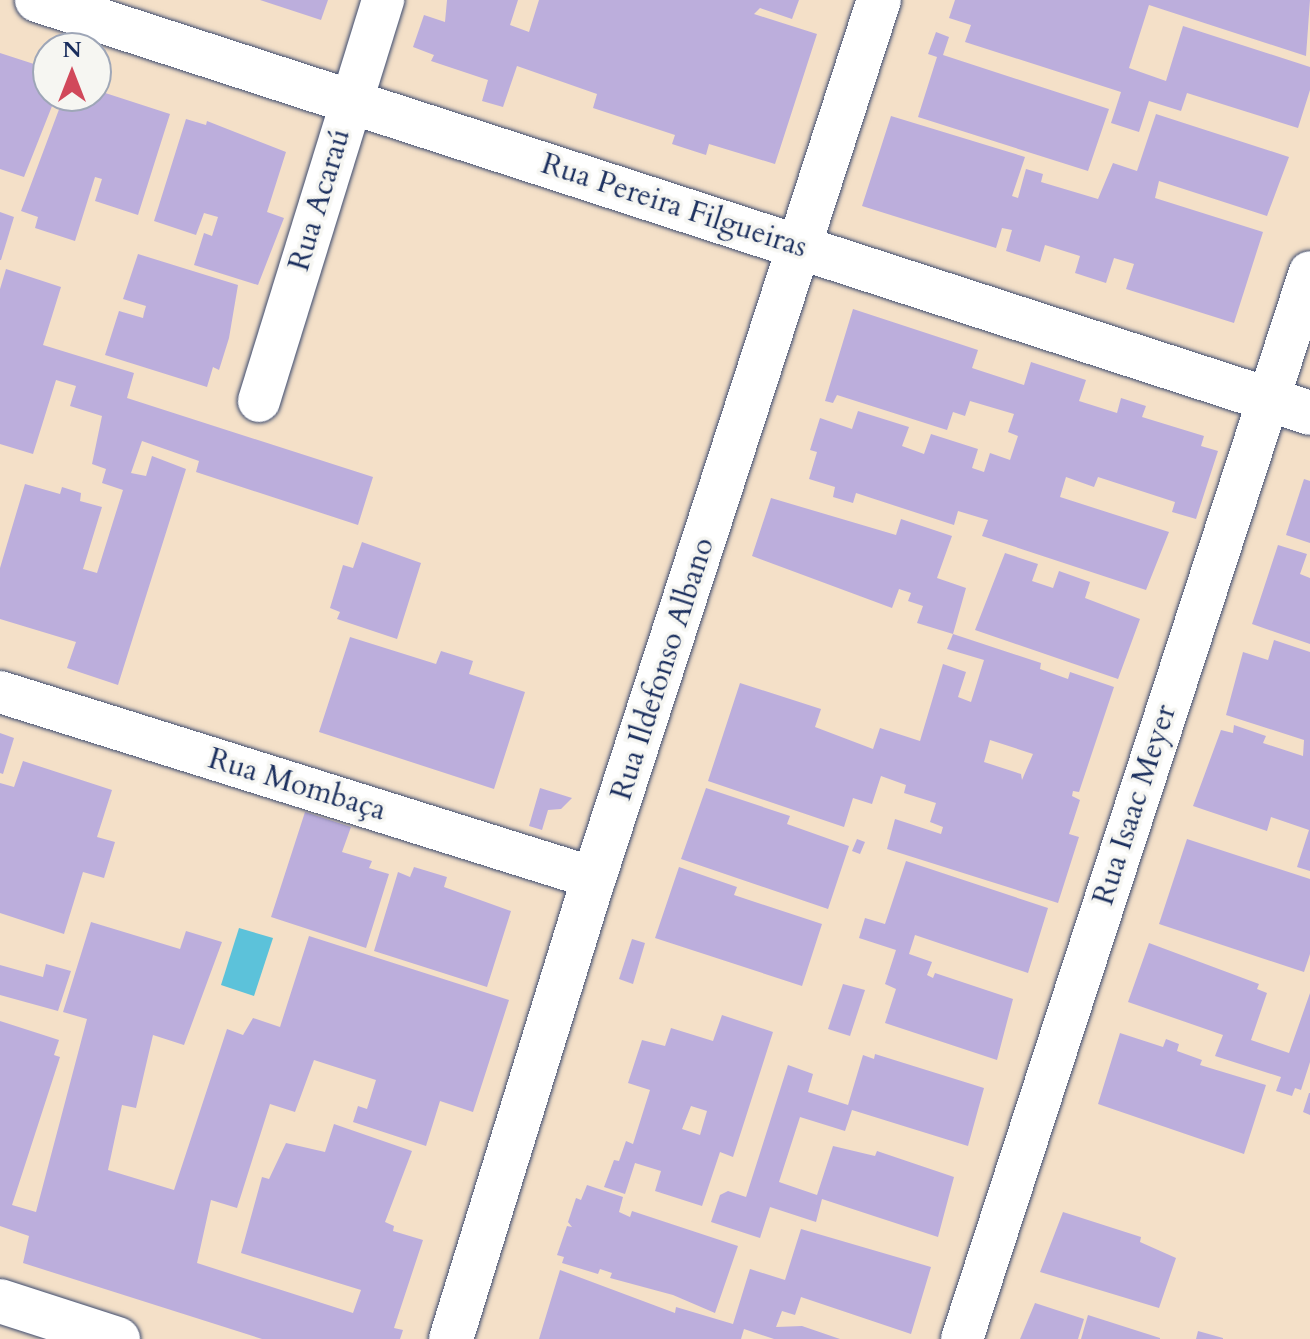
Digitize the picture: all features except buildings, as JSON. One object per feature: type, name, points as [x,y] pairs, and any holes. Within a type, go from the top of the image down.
[{"type":"street","name":"Rua Pereira Filgueiras","points":[[37,0],[1310,413]]},
{"type":"street","name":"Rua Acaraú","points":[[259,401],[383,0]]},
{"type":"street","name":"Rua Ildefonso Albano","points":[[451,1339],[594,878],[879,0]]},
{"type":"street","name":"Rua Isaac Meyer","points":[[962,1339],[1310,272]]},
{"type":"street","name":"Rua Mombaça","points":[[0,692],[594,878]]},
{"type":"street","points":[[0,1301],[118,1339]]},
{"type":"water","points":[[239,928],[273,938],[254,996],[221,985]]}]
